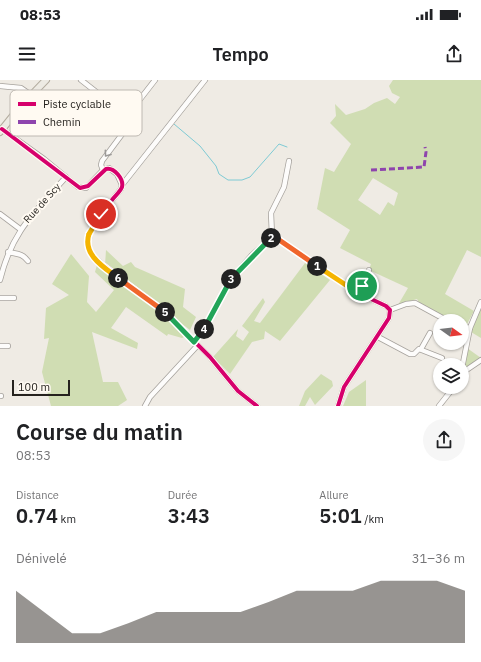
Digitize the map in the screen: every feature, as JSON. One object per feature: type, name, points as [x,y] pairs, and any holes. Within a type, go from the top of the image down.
[{"type":"main road","points":[[37,90],[46,80]]},
{"type":"main road","points":[[1,130],[10,120]]},
{"type":"street","points":[[81,80],[94,90]]},
{"type":"street","points":[[142,97],[155,80]]},
{"type":"street","points":[[204,80],[101,214],[88,238],[89,250],[98,263],[165,312],[210,357],[238,391],[257,406]]},
{"type":"street","points":[[0,86],[21,88],[24,90]]},
{"type":"street","points":[[1,130],[78,187],[83,188],[88,186],[103,170],[109,168],[113,170],[120,178],[122,185]]},
{"type":"street","points":[[103,170],[101,165],[102,161],[121,136]]},
{"type":"street","points":[[145,406],[150,397],[196,344],[232,278],[272,235],[271,214],[284,187],[289,161]]},
{"type":"street","name":"Rue de Scy","points":[[0,214],[20,229],[66,177]]},
{"type":"street","points":[[0,280],[8,252],[20,229]]},
{"type":"street","points":[[272,235],[358,293],[386,306],[390,310]]},
{"type":"street","points":[[8,252],[18,253],[24,256],[28,261]]},
{"type":"street","points":[[358,293],[369,270]]},
{"type":"street","points":[[0,298],[14,298]]},
{"type":"street","points":[[464,358],[470,328],[481,302]]},
{"type":"street","points":[[390,310],[406,304],[415,303],[435,314]]},
{"type":"street","points":[[338,406],[344,388],[378,337],[389,318],[390,310]]},
{"type":"street","points":[[378,337],[412,354],[421,349],[430,333]]},
{"type":"street","points":[[0,346],[8,346]]},
{"type":"street","points":[[421,349],[442,358]]},
{"type":"street","points":[[469,368],[481,360]]},
{"type":"street","points":[[439,406],[448,394]]},
{"type":"green space","points":[[393,80],[481,80],[481,257],[467,250],[445,294],[474,311],[469,320],[469,314],[433,314],[425,309],[417,299],[398,305],[408,288],[369,270],[371,264],[340,248],[350,230],[317,209],[325,168],[334,172],[351,144],[330,123],[336,116],[335,104],[346,115],[365,109],[374,103],[387,98],[395,104],[400,97],[392,93],[389,86]],"holes":[[[373,178],[398,193],[394,206],[388,202],[380,215],[358,200]]]},
{"type":"green space","points":[[106,250],[123,266],[131,262],[135,267],[185,289],[183,307],[196,317],[190,330],[105,265]]},
{"type":"green space","points":[[71,254],[89,276],[87,302],[96,312],[114,290],[95,272],[97,265],[163,313],[186,336],[182,338],[168,334],[167,336],[126,307],[111,328],[138,343],[137,349],[92,332],[103,382],[118,382],[127,400],[118,406],[51,406],[42,372],[49,338],[44,339],[46,308],[69,295],[52,284]]},
{"type":"green space","points":[[305,263],[330,280],[280,341],[265,331],[264,339],[252,342],[230,374],[213,357],[238,329],[236,336],[243,341],[249,332],[242,326],[263,298],[265,302],[254,321],[260,323]]},
{"type":"green space","points":[[481,307],[481,338],[471,332]]},
{"type":"green space","points":[[469,349],[481,358],[469,367],[469,358],[465,358],[467,350]]},
{"type":"green space","points":[[321,374],[332,381],[333,386],[315,405],[310,397],[305,406],[299,406],[305,391]]},
{"type":"green space","points":[[366,380],[366,406],[343,406],[349,392]]},
{"type":"waterway","points":[[174,124],[200,146],[216,166],[219,174],[228,180],[242,180],[250,177],[279,144],[287,147]]},
{"type":"marked path","points":[[371,170],[424,167],[426,152],[425,147]]},
{"type":"cycle path","points":[[2,129],[10,135]]},
{"type":"cycle path","points":[[11,136],[80,188],[88,186],[106,169],[112,170],[118,174],[122,187],[92,227],[89,241],[93,257],[165,312],[210,357],[238,391],[257,406]]},
{"type":"cycle path","points":[[272,235],[352,290],[386,306],[390,310],[389,318],[344,387],[338,406]]},
{"type":"route","points":[[101,214],[90,232],[87,245],[95,261],[141,296],[165,312],[194,342],[200,336],[225,287],[252,255],[271,238],[272,235],[352,290],[358,293],[362,286]]}]
